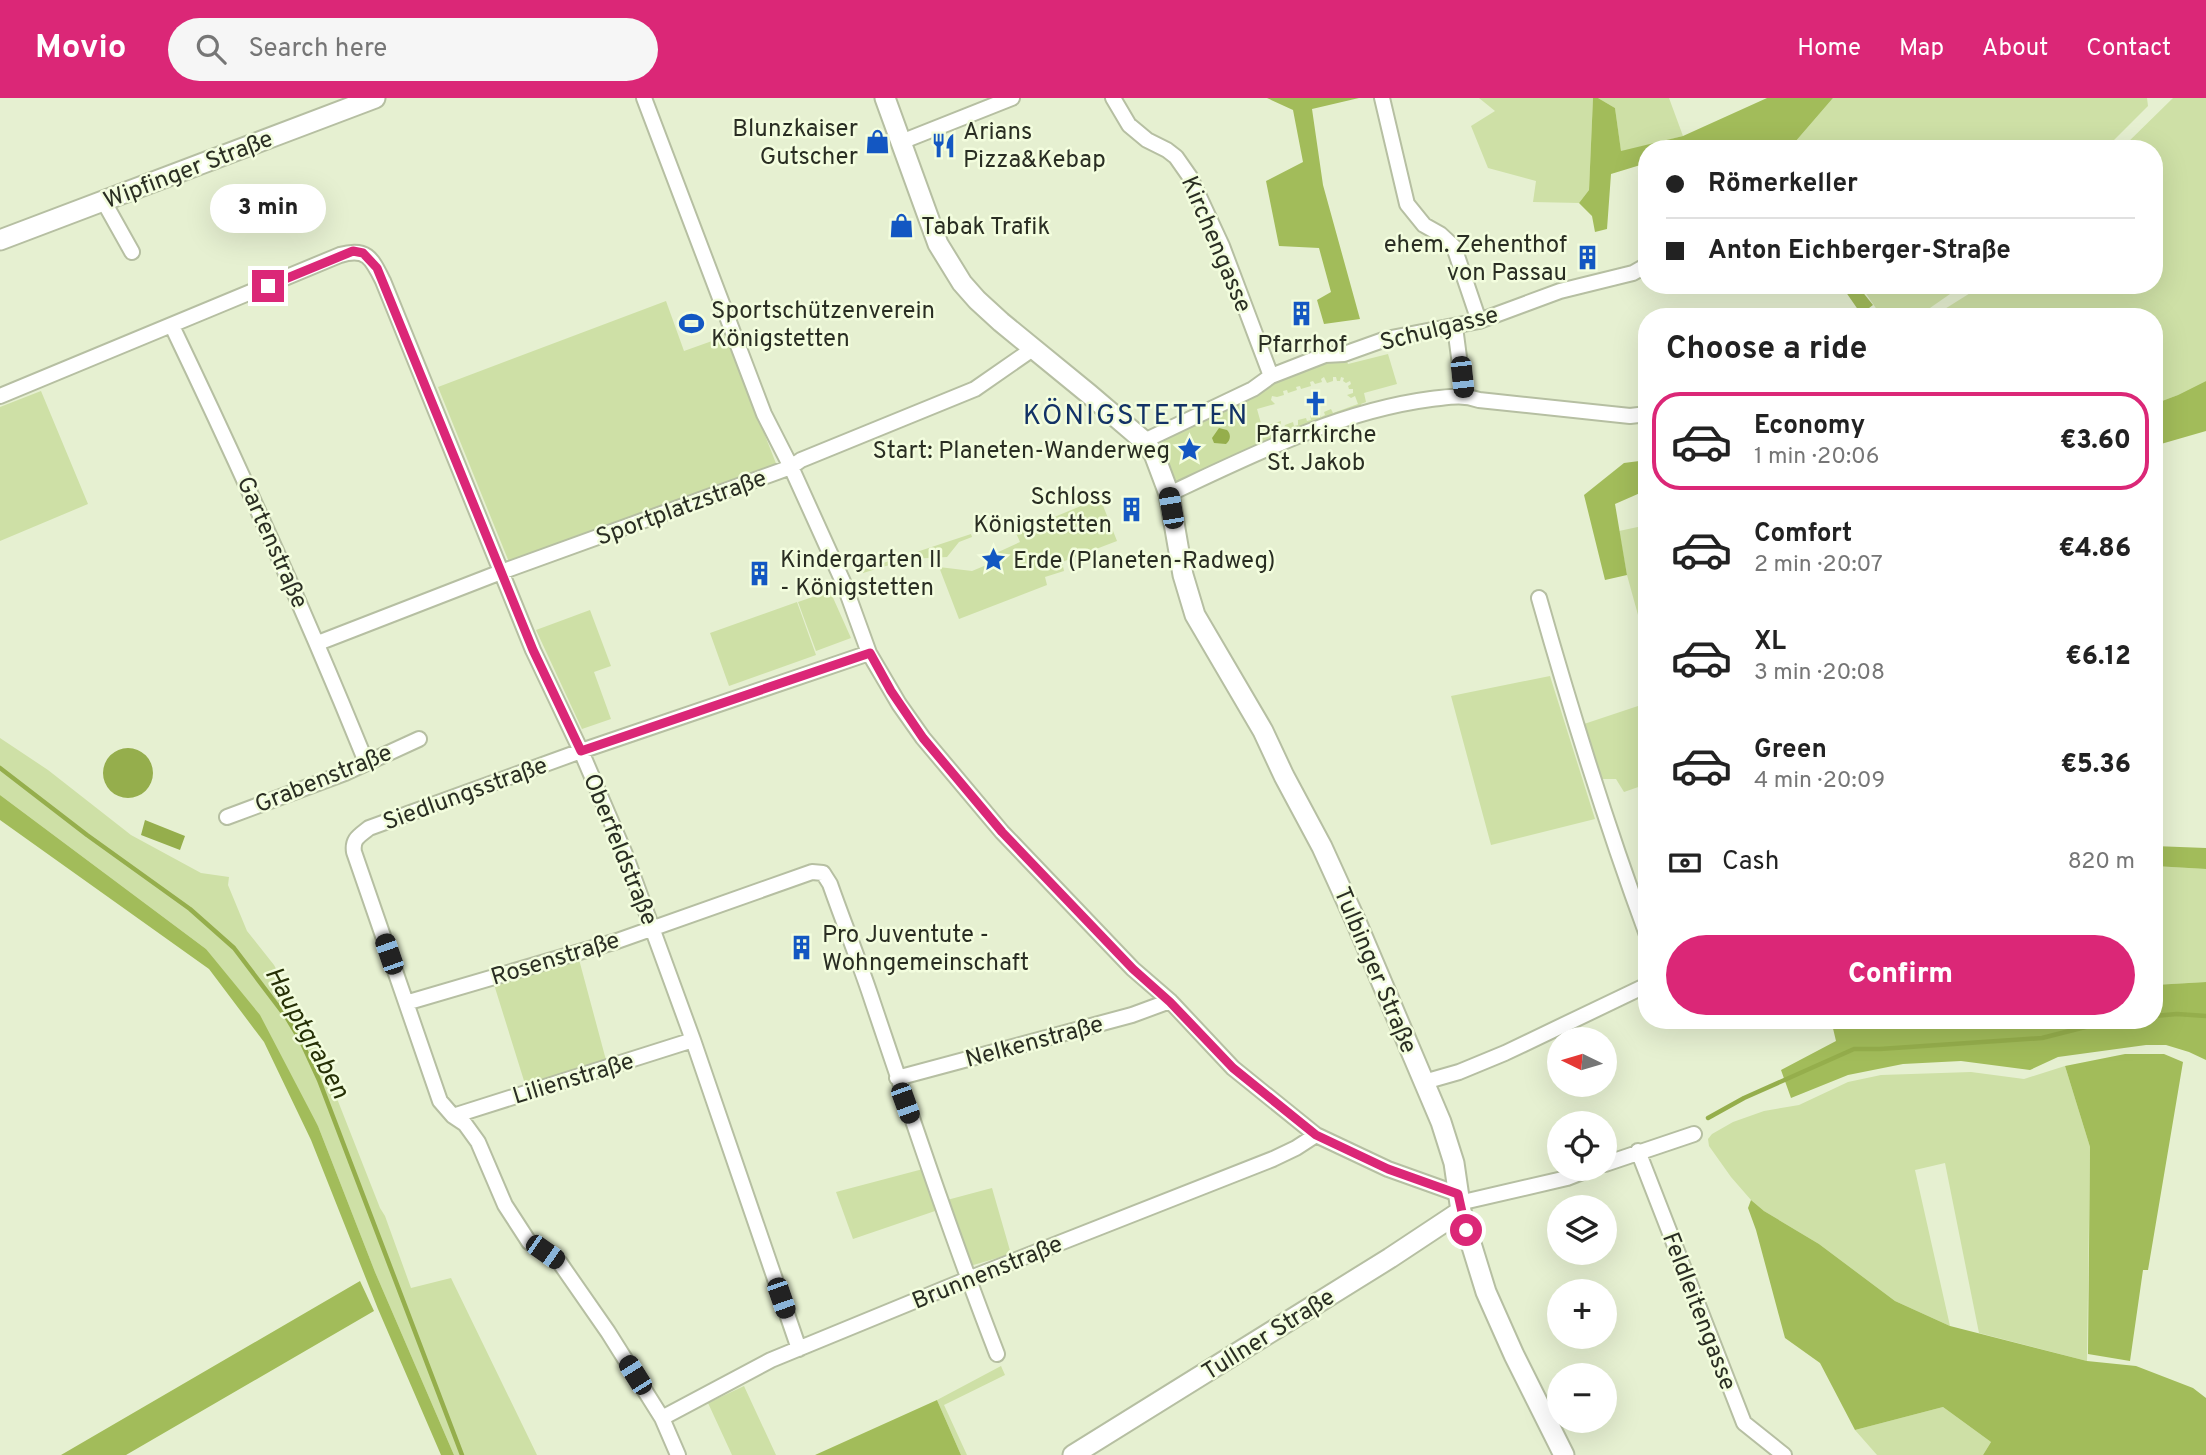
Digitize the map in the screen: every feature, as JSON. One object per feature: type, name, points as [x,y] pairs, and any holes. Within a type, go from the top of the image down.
[{"type":"main road","name":"Wipfinger Straße","points":[[0,240],[104,202],[334,105],[375,98]]},
{"type":"main road","points":[[885,98],[930,223],[950,265],[977,300],[1144,441]]},
{"type":"main road","name":"Tulbinger Straße","points":[[1144,441],[1154,454],[1169,494],[1183,575],[1195,615],[1263,731],[1322,846],[1441,1122],[1454,1163],[1459,1202],[1486,1292],[1564,1455]]},
{"type":"main road","name":"Tullner Straße","points":[[1073,1455],[1381,1264],[1459,1202]]},
{"type":"street","points":[[644,98],[764,414],[844,584],[870,653],[899,704],[957,780],[1002,832],[1133,969],[1170,1002],[1233,1068],[1316,1135],[1459,1202],[1554,1181]]},
{"type":"street","points":[[901,142],[1012,98]]},
{"type":"street","name":"Kirchengasse","points":[[1113,98],[1129,125],[1147,140],[1176,157],[1190,177],[1222,246],[1271,376]]},
{"type":"street","points":[[1382,98],[1407,204],[1424,225],[1440,234],[1454,247],[1479,321]]},
{"type":"street","points":[[104,202],[132,252]]},
{"type":"street","name":"Oberfeldstraße","points":[[172,326],[340,255],[357,251],[369,257],[383,281],[533,650],[581,751],[653,927],[799,1349]]},
{"type":"street","name":"Schulgasse","points":[[1144,441],[1253,389],[1271,376],[1325,355],[1344,354],[1386,340],[1479,321],[1560,291],[1638,271]]},
{"type":"street","points":[[0,396],[172,326]]},
{"type":"street","name":"Gartenstraße","points":[[172,326],[251,491],[318,643],[366,762]]},
{"type":"street","points":[[1455,327],[1464,395]]},
{"type":"street","name":"Sportplatzstraße","points":[[318,643],[501,572],[791,467],[801,460],[975,389],[1034,348]]},
{"type":"street","points":[[1169,494],[1279,443],[1375,410],[1407,402],[1464,395],[1479,400],[1638,415]]},
{"type":"street","points":[[1539,597],[1561,676],[1619,859],[1638,910]]},
{"type":"street","name":"Siedlungsstraße","points":[[407,1005],[354,852],[355,838],[369,828],[581,751],[870,653]]},
{"type":"street","name":"Grabenstraße","points":[[227,817],[345,773],[419,739]]},
{"type":"street","name":"Rosenstraße","points":[[407,1005],[409,1002],[617,941],[812,872],[823,873],[830,884],[873,1003],[897,1078]]},
{"type":"street","points":[[1424,1082],[1493,1058],[1638,989]]},
{"type":"street","name":"Nelkenstraße","points":[[897,1078],[1132,1015],[1170,1002]]},
{"type":"street","points":[[407,1005],[439,1101],[465,1124],[478,1142],[505,1205],[529,1242],[560,1263],[608,1332],[662,1418],[678,1455]]},
{"type":"street","name":"Lilienstraße","points":[[453,1116],[693,1040]]},
{"type":"street","points":[[897,1078],[997,1354]]},
{"type":"street","points":[[1617,1159],[1694,1134]]},
{"type":"street","name":"Brunnenstraße","points":[[662,1418],[771,1360],[1273,1159],[1316,1135]]},
{"type":"street","name":"Feldleitengasse","points":[[1638,1151],[1744,1423],[1784,1455]]},
{"type":"shaded area","points":[[1267,98],[1359,98],[1312,109],[1323,185],[1360,319],[1324,324],[1317,300],[1331,292],[1319,248],[1279,246],[1266,181],[1303,162],[1293,110]]},
{"type":"shaded area","points":[[1479,98],[1593,98],[1589,190],[1579,203],[1533,202],[1536,181],[1488,168],[1471,126],[1495,111]]},
{"type":"shaded area","points":[[1593,98],[1598,98],[1615,108],[1621,151],[1638,147],[1638,166],[1611,174],[1607,229],[1595,232],[1592,216],[1579,203],[1589,190]]},
{"type":"shaded area","points":[[1598,98],[1669,98],[1683,136],[1668,140],[1638,140],[1638,148],[1621,152],[1615,108]]},
{"type":"shaded area","points":[[1767,98],[1833,98],[1797,140],[1666,140],[1683,136]]},
{"type":"shaded area","points":[[1833,98],[2147,98],[2148,106],[2114,140],[1797,140]]},
{"type":"shaded area","points":[[2173,98],[2206,98],[2206,381],[2163,401],[2163,308],[1946,308],[1969,294],[2163,294],[2163,140],[2130,140]]},
{"type":"shaded area","points":[[1847,294],[1864,294],[1873,305],[1869,308],[1857,308]]},
{"type":"shaded area","points":[[1866,294],[1950,294],[1930,308],[1876,308]]},
{"type":"shaded area","points":[[666,301],[684,351],[726,336],[777,466],[509,562],[438,387]]},
{"type":"shaded area","points":[[1344,354],[1348,364],[1388,354],[1397,384],[1364,393],[1366,402],[1361,404],[1364,413],[1169,494],[1144,441],[1253,389]],"holes":[[[1324,377],[1327,383],[1333,381],[1333,377],[1336,377],[1337,381],[1340,381],[1341,377],[1346,383],[1350,381],[1348,386],[1353,389],[1353,393],[1347,395],[1351,398],[1355,396],[1358,404],[1333,413],[1331,409],[1321,417],[1319,413],[1310,416],[1311,420],[1298,420],[1298,425],[1294,426],[1293,422],[1280,428],[1281,421],[1262,427],[1257,409],[1275,404],[1271,400],[1272,396],[1284,395],[1283,391],[1287,390],[1288,393],[1297,390],[1296,387],[1300,386],[1301,389],[1311,386],[1310,382],[1313,381],[1315,384],[1322,382]]]},
{"type":"shaded area","points":[[2206,381],[2206,431],[2163,443],[2163,401]]},
{"type":"shaded area","points":[[41,391],[88,504],[0,541],[0,407]]},
{"type":"shaded area","points":[[1219,428],[1229,433],[1230,439],[1226,444],[1214,443],[1212,438]]},
{"type":"shaded area","points":[[1638,461],[1638,494],[1615,504],[1627,575],[1605,580],[1584,495],[1624,463]]},
{"type":"shaded area","points":[[1100,498],[1117,541],[1062,562],[1064,571],[1045,577],[1047,585],[959,619],[939,567],[972,571],[996,561],[994,554],[1020,542],[1016,533]]},
{"type":"shaded area","points":[[1638,527],[1638,615],[1627,575],[1619,531]]},
{"type":"shaded area","points":[[971,534],[972,537],[959,542],[947,557],[909,559],[863,573],[862,570]]},
{"type":"shaded area","points":[[830,591],[851,638],[816,651],[798,602]]},
{"type":"shaded area","points":[[797,602],[816,655],[729,686],[710,633]]},
{"type":"shaded area","points":[[590,610],[611,666],[594,672],[611,719],[582,729],[536,630]]},
{"type":"shaded area","points":[[1550,676],[1595,819],[1491,845],[1451,696]]},
{"type":"shaded area","points":[[1638,706],[1638,787],[1624,792],[1616,779],[1600,779],[1581,725]]},
{"type":"shaded area","points":[[0,738],[48,770],[131,835],[201,873],[229,877],[228,885],[247,931],[274,965],[314,1040],[411,1288],[451,1278],[537,1455],[454,1455],[375,1272],[318,1126],[206,949],[0,795]]},
{"type":"shaded area","points":[[128,748],[146,755],[153,773],[146,791],[128,798],[110,791],[103,773],[110,755]]},
{"type":"shaded area","points":[[0,795],[206,949],[260,1015],[318,1126],[375,1272],[454,1455],[441,1455],[378,1309],[311,1140],[264,1042],[209,969],[0,820]]},
{"type":"shaded area","points":[[145,820],[185,836],[180,850],[141,835]]},
{"type":"shaded area","points":[[2163,846],[2206,848],[2206,869],[2163,867]]},
{"type":"shaded area","points":[[2163,867],[2206,869],[2206,982],[2163,984]]},
{"type":"shaded area","points":[[577,952],[606,1060],[525,1084],[492,978]]},
{"type":"shaded area","points":[[2206,982],[2206,1060],[2166,1045],[2146,1045],[2058,1057],[2030,1070],[1961,1061],[1903,1064],[1848,1075],[1791,1098],[1781,1070],[1836,1041],[1833,1029],[2163,1029],[2163,984]]},
{"type":"shaded area","points":[[2125,1054],[2164,1054],[2183,1062],[2148,1270],[2143,1270],[2130,1361],[2088,1354],[2090,1147],[2065,1066]]},
{"type":"shaded area","points":[[2065,1066],[2090,1147],[2087,1361],[1979,1333],[1945,1163],[1915,1170],[1950,1326],[1895,1301],[1819,1244],[1764,1211],[1731,1177],[1709,1146],[1708,1139],[1712,1134],[1733,1122],[1764,1111],[1799,1105],[1848,1082],[1881,1075],[1971,1072],[2024,1079]]},
{"type":"shaded area","points":[[923,1169],[938,1210],[853,1239],[836,1192]]},
{"type":"shaded area","points":[[992,1188],[1011,1254],[970,1266],[947,1200]]},
{"type":"shaded area","points":[[1751,1200],[1764,1211],[1819,1244],[1895,1301],[1950,1326],[2087,1361],[2136,1366],[2193,1388],[2206,1398],[2206,1455],[1983,1455],[1991,1442],[1943,1407],[1855,1430],[1820,1363],[1785,1338],[1748,1208]]},
{"type":"shaded area","points":[[360,1281],[374,1311],[126,1455],[61,1455]]},
{"type":"shaded area","points":[[1001,1366],[1005,1375],[944,1405],[967,1455],[961,1455],[937,1400]]},
{"type":"shaded area","points":[[744,1386],[776,1455],[732,1455],[708,1403]]},
{"type":"shaded area","points":[[937,1400],[961,1455],[815,1455]]},
{"type":"shaded area","points":[[1943,1407],[1991,1442],[1983,1455],[1877,1455],[1855,1430]]},
{"type":"waterway","name":"Hauptgraben","points":[[0,768],[190,909],[234,948],[287,1018],[319,1080],[462,1455]]},
{"type":"waterway","points":[[2163,1015],[2206,1016]]},
{"type":"waterway","points":[[1708,1118],[1744,1098],[1854,1049],[2042,1038],[2078,1029]]},
{"type":"place","name":"Blunzkaiser Gutscher","points":[[878,142]]},
{"type":"place","name":"Arians Pizza&Kebap","points":[[943,145]]},
{"type":"place","name":"Tabak Trafik","points":[[901,226]]},
{"type":"place","name":"ehem. Zehenthof von Passau","points":[[1587,258]]},
{"type":"place","name":"Pfarrhof","points":[[1302,313]]},
{"type":"place","name":"Sportschützenverein Königstetten","points":[[691,324]]},
{"type":"place","name":"Pfarrkirche St. Jakob","points":[[1316,403]]},
{"type":"place","name":"Start: Planeten-Wanderweg","points":[[1190,450]]},
{"type":"place","name":"Schloss Königstetten","points":[[1132,510]]},
{"type":"place","name":"Erde (Planeten-Radweg)","points":[[993,560]]},
{"type":"place","name":"Kindergarten II - Königstetten","points":[[760,573]]},
{"type":"place","name":"Pro Juventute - Wohngemeinschaft","points":[[802,948]]},
{"type":"district","name":"KÖNIGSTETTEN","points":[[1136,414]]},
{"type":"route","points":[[268,286],[353,251],[369,257],[377,268],[533,650],[581,751],[870,653],[883,679],[923,738],[1002,832],[1133,969],[1170,1002],[1233,1068],[1316,1135],[1388,1169],[1458,1194],[1466,1230]]}]
